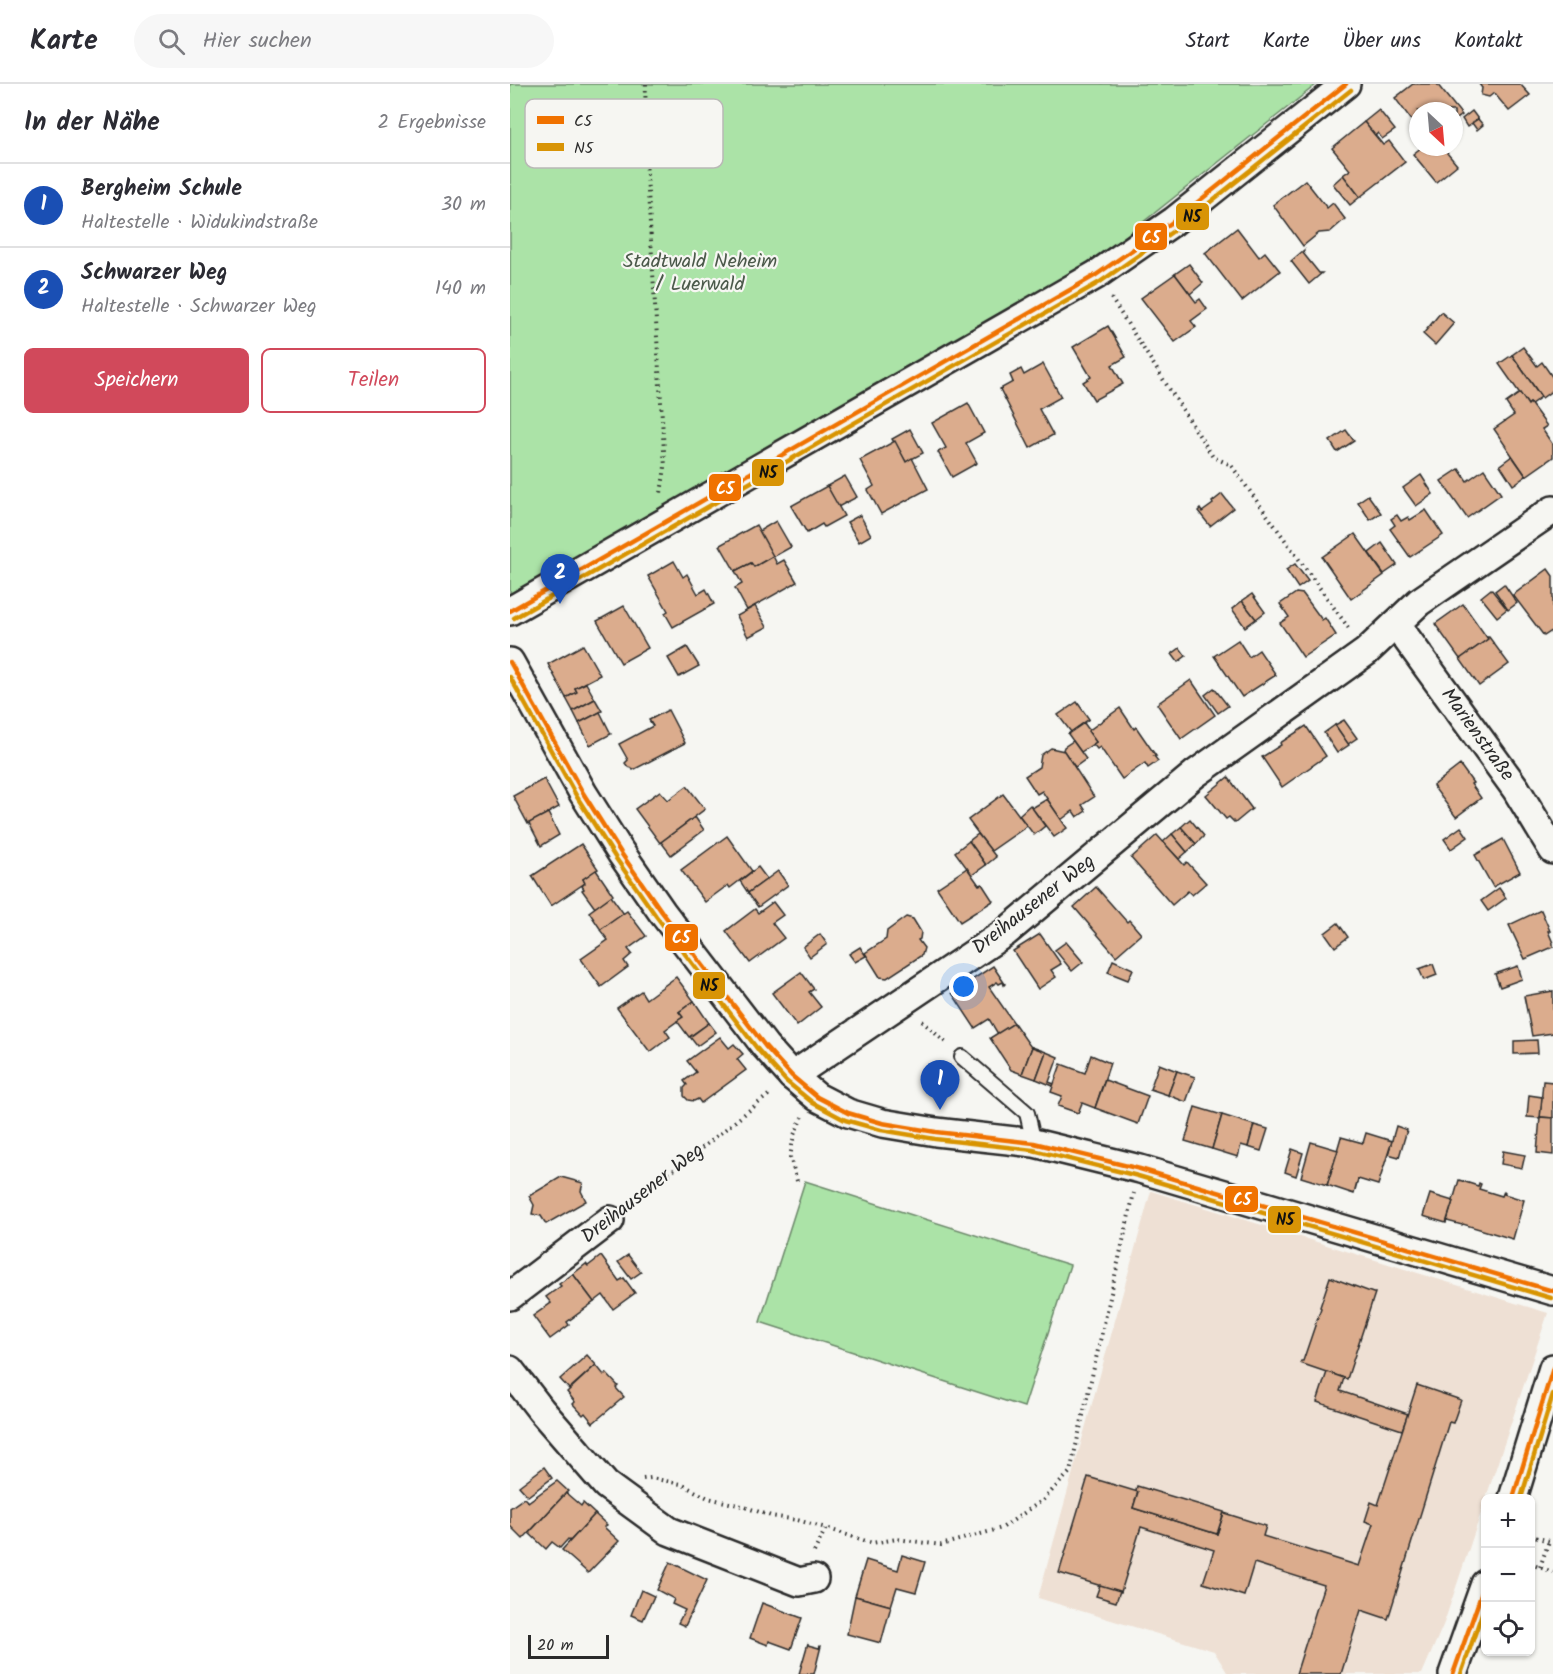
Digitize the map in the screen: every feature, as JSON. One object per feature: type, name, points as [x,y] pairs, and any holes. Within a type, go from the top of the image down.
[{"type":"street","points":[[510,611],[1096,274],[1174,221],[1346,84]]},
{"type":"street","name":"Dreihausener Weg","points":[[792,1076],[1006,932],[1195,774],[1366,652],[1419,602],[1553,510]]},
{"type":"street","name":"Marienstraße","points":[[1396,624],[1516,789],[1553,850]]},
{"type":"street","points":[[510,662],[582,792],[621,854],[662,912],[765,1046],[792,1076],[817,1097],[848,1113],[882,1123],[936,1132],[1034,1143],[1140,1169],[1553,1291]]},
{"type":"street","name":"Dreihausener Weg","points":[[510,1296],[610,1220]]},
{"type":"street","points":[[1514,1494],[1553,1368]]},
{"type":"street","points":[[510,1370],[541,1410],[606,1485],[669,1532],[806,1581]]},
{"type":"street","points":[[1453,1674],[1481,1595]]},
{"type":"lane","points":[[962,1057],[1027,1113],[1034,1143]]},
{"type":"path","points":[[645,99],[646,84]]},
{"type":"path","points":[[647,168],[665,467],[655,529]]},
{"type":"path","points":[[1096,274],[1213,457],[1231,465],[1366,652]]},
{"type":"path","points":[[901,1003],[962,1057]]},
{"type":"path","name":"Dreihausener Weg","points":[[610,1220],[792,1076]]},
{"type":"path","points":[[797,1181],[790,1157],[794,1135],[804,1114],[817,1097]]},
{"type":"path","points":[[606,1485],[651,1478],[681,1484],[708,1498],[771,1516],[797,1520],[872,1543],[897,1539],[941,1545],[1002,1528],[1043,1500],[1070,1472],[1140,1169]]},
{"type":"path","points":[[806,1581],[826,1528]]},
{"type":"path","points":[[1535,1537],[1551,1542],[1540,1567]]},
{"type":"path","points":[[1535,1566],[1553,1572]]},
{"type":"shaded area","points":[[1151,1191],[1548,1313],[1487,1494],[1481,1494],[1481,1513],[1444,1623],[1422,1674],[1228,1674],[1214,1651],[1038,1598]]},
{"type":"green space","name":"Stadtwald Neheim / Luerwald","points":[[510,84],[1317,84],[1089,265],[510,600]]},
{"type":"green space","points":[[805,1181],[1070,1265],[1024,1407],[760,1322]]},
{"type":"building","points":[[1413,84],[1437,84],[1452,102],[1409,102],[1409,117],[1395,98]]},
{"type":"building","points":[[1479,84],[1520,84],[1530,95],[1509,111],[1494,93],[1489,97],[1481,95],[1482,88]]},
{"type":"building","points":[[1379,110],[1395,130],[1382,139],[1378,133],[1375,136],[1364,122]]},
{"type":"building","points":[[1472,111],[1478,119],[1467,127],[1463,118]]},
{"type":"building","points":[[1478,119],[1483,125],[1477,130],[1472,123]]},
{"type":"building","points":[[1364,122],[1383,145],[1389,141],[1405,162],[1360,197],[1343,175],[1350,170],[1332,148]]},
{"type":"building","points":[[1415,156],[1450,156],[1457,165],[1436,182]]},
{"type":"building","points":[[1343,175],[1360,197],[1350,205],[1333,184]]},
{"type":"building","points":[[1305,180],[1327,208],[1333,203],[1345,219],[1330,232],[1319,233],[1303,246],[1273,205]]},
{"type":"building","points":[[1237,228],[1259,257],[1265,252],[1280,271],[1242,301],[1205,253]]},
{"type":"building","points":[[1304,250],[1303,253],[1319,273],[1322,273],[1309,284],[1291,261]]},
{"type":"building","points":[[1189,264],[1203,283],[1190,294],[1175,274]]},
{"type":"building","points":[[1175,274],[1196,302],[1200,299],[1207,309],[1191,321],[1196,327],[1175,342],[1141,298]]},
{"type":"building","points":[[1441,312],[1454,323],[1435,345],[1423,334]]},
{"type":"building","points":[[1108,326],[1126,357],[1112,365],[1123,384],[1094,400],[1083,382],[1091,377],[1073,347]]},
{"type":"building","points":[[1523,347],[1537,366],[1542,362],[1553,378],[1553,390],[1542,398],[1512,355]]},
{"type":"building","points":[[1512,355],[1541,397],[1531,404],[1528,405],[1499,364]]},
{"type":"building","points":[[1043,364],[1061,397],[1039,409],[1053,435],[1030,448],[1000,389],[1013,382],[1010,375],[1021,369],[1024,375]]},
{"type":"building","points":[[1520,393],[1547,426],[1542,429],[1553,445],[1553,457],[1526,476],[1494,429],[1514,415],[1506,403]]},
{"type":"building","points":[[968,403],[984,433],[966,443],[977,463],[952,477],[938,452],[946,448],[932,423]]},
{"type":"building","points":[[910,429],[923,453],[906,462],[892,439]]},
{"type":"building","points":[[1346,430],[1354,441],[1337,452],[1330,441]]},
{"type":"building","points":[[895,441],[906,462],[912,458],[928,489],[881,514],[868,490],[874,486],[860,460]]},
{"type":"building","points":[[1512,456],[1526,476],[1513,485],[1500,465]]},
{"type":"building","points":[[1459,469],[1467,481],[1484,469],[1501,494],[1467,518],[1441,481]]},
{"type":"building","points":[[1421,475],[1433,494],[1416,506],[1403,488]]},
{"type":"building","points":[[845,476],[857,497],[838,507],[827,486]]},
{"type":"building","points":[[827,486],[844,516],[824,527],[822,524],[807,533],[791,506]]},
{"type":"building","points":[[1222,494],[1233,508],[1210,526],[1198,511],[1200,509],[1202,512]]},
{"type":"building","points":[[1368,495],[1381,513],[1370,520],[1358,502]]},
{"type":"building","points":[[1426,510],[1443,535],[1410,557],[1390,529],[1395,525],[1391,519],[1397,515],[1401,521],[1408,517],[1410,520]]},
{"type":"building","points":[[860,515],[871,535],[859,542],[847,522]]},
{"type":"building","points":[[776,521],[791,547],[773,557],[759,531]]},
{"type":"building","points":[[756,525],[773,556],[754,567],[751,563],[735,571],[720,545]]},
{"type":"building","points":[[1355,534],[1384,575],[1351,599],[1322,557]]},
{"type":"building","points":[[1382,543],[1397,565],[1384,574],[1369,553]]},
{"type":"building","points":[[773,556],[777,564],[784,560],[797,582],[747,610],[735,588],[742,584],[735,571],[751,563],[754,567]]},
{"type":"building","points":[[674,561],[683,577],[687,574],[698,594],[706,589],[714,604],[673,627],[665,613],[668,611],[648,576]]},
{"type":"building","points":[[1295,564],[1308,581],[1298,588],[1286,570]]},
{"type":"building","points":[[1548,569],[1553,576],[1553,630],[1544,636],[1513,595]]},
{"type":"building","points":[[1504,584],[1517,603],[1508,610],[1495,591]]},
{"type":"building","points":[[1491,589],[1507,609],[1497,617],[1481,597]]},
{"type":"building","points":[[1296,593],[1303,594],[1322,620],[1325,618],[1336,635],[1303,657],[1280,623],[1289,617],[1280,604]]},
{"type":"building","points":[[1252,594],[1265,612],[1256,619],[1242,601]]},
{"type":"building","points":[[1242,601],[1256,619],[1245,627],[1232,609]]},
{"type":"building","points":[[1463,604],[1488,639],[1460,659],[1435,624]]},
{"type":"building","points":[[624,606],[648,648],[621,663],[597,621]]},
{"type":"building","points":[[755,606],[767,627],[748,637],[737,616]]},
{"type":"building","points":[[1487,637],[1509,664],[1479,686],[1460,659],[1488,639]]},
{"type":"building","points":[[1238,640],[1249,657],[1259,650],[1276,675],[1242,697],[1214,656]]},
{"type":"building","points":[[583,645],[600,675],[575,688],[577,692],[566,698],[548,664]]},
{"type":"building","points":[[687,647],[699,666],[679,677],[668,658]]},
{"type":"building","points":[[1180,648],[1186,656],[1178,662],[1172,654]]},
{"type":"building","points":[[1191,680],[1215,715],[1181,739],[1157,704]]},
{"type":"building","points":[[586,683],[595,699],[573,711],[566,698],[577,692],[575,688]]},
{"type":"building","points":[[1214,688],[1228,706],[1218,713],[1205,695]]},
{"type":"building","points":[[595,699],[602,711],[579,723],[573,711]]},
{"type":"building","points":[[1077,702],[1089,719],[1071,732],[1058,715]]},
{"type":"building","points":[[1120,708],[1134,729],[1136,727],[1158,761],[1148,768],[1145,763],[1122,779],[1100,747],[1097,749],[1093,744],[1096,742],[1088,731]]},
{"type":"building","points":[[668,710],[685,743],[633,770],[628,767],[625,763],[628,760],[619,744],[653,726],[649,720]]},
{"type":"building","points":[[600,712],[611,734],[590,745],[579,723]]},
{"type":"building","points":[[1344,720],[1357,738],[1348,744],[1335,725]]},
{"type":"building","points":[[1084,723],[1096,742],[1081,752],[1068,734]]},
{"type":"building","points":[[1335,725],[1349,745],[1337,753],[1324,733]]},
{"type":"building","points":[[1306,726],[1326,756],[1282,787],[1262,757]]},
{"type":"building","points":[[1073,741],[1086,759],[1075,767],[1063,750]]},
{"type":"building","points":[[1051,748],[1064,751],[1094,797],[1082,805],[1086,811],[1077,817],[1073,811],[1061,820],[1042,791],[1037,794],[1025,776],[1039,767],[1041,755]]},
{"type":"building","points":[[1460,765],[1481,798],[1456,817],[1433,786]]},
{"type":"building","points":[[1228,777],[1252,809],[1235,823],[1229,817],[1226,819],[1206,795]]},
{"type":"building","points":[[544,779],[559,807],[528,824],[513,796]]},
{"type":"building","points":[[687,786],[705,809],[660,843],[635,809],[660,791],[668,800]]},
{"type":"building","points":[[1003,794],[1027,826],[991,851],[968,820]]},
{"type":"building","points":[[1047,799],[1067,828],[1054,837],[1032,808]]},
{"type":"building","points":[[1030,805],[1045,826],[1034,835],[1019,815]]},
{"type":"building","points":[[548,813],[559,835],[541,846],[529,823]]},
{"type":"building","points":[[695,817],[704,830],[671,855],[661,842]]},
{"type":"building","points":[[1190,819],[1204,836],[1196,844],[1181,827]]},
{"type":"building","points":[[1181,827],[1196,844],[1187,852],[1172,834]]},
{"type":"building","points":[[1461,827],[1468,837],[1451,849],[1444,839]]},
{"type":"building","points":[[978,834],[996,857],[986,865],[969,841]]},
{"type":"building","points":[[1172,834],[1187,852],[1179,859],[1163,842]]},
{"type":"building","points":[[1157,835],[1184,865],[1187,862],[1206,883],[1192,895],[1188,891],[1172,905],[1131,858]]},
{"type":"building","points":[[727,836],[752,871],[730,888],[728,885],[705,902],[681,870]]},
{"type":"building","points":[[1503,839],[1520,872],[1493,887],[1475,855]]},
{"type":"building","points":[[969,841],[986,865],[972,875],[955,852]]},
{"type":"building","points":[[581,844],[598,869],[583,879],[585,883],[551,906],[532,876]]},
{"type":"building","points":[[758,867],[767,879],[748,893],[740,881]]},
{"type":"building","points":[[967,868],[979,885],[982,884],[993,901],[960,922],[937,888]]},
{"type":"building","points":[[596,870],[613,895],[595,908],[582,890],[584,889],[582,886],[585,883],[583,879]]},
{"type":"building","points":[[778,871],[788,885],[758,907],[748,893]]},
{"type":"building","points":[[1096,887],[1127,922],[1129,920],[1141,934],[1116,956],[1074,907]]},
{"type":"building","points":[[1499,888],[1506,898],[1488,911],[1481,901]]},
{"type":"building","points":[[611,896],[624,914],[601,930],[589,912]]},
{"type":"building","points":[[773,902],[783,915],[772,923],[784,938],[750,963],[726,931],[755,909],[758,913]]},
{"type":"building","points":[[1541,910],[1550,931],[1548,931],[1553,947],[1525,959],[1509,925]]},
{"type":"building","points":[[627,911],[646,936],[628,949],[632,954],[624,961],[628,967],[601,987],[581,959],[608,940],[600,930]]},
{"type":"building","points":[[906,917],[913,919],[921,932],[918,940],[924,948],[922,955],[887,978],[880,977],[865,953],[886,939],[887,931]]},
{"type":"building","points":[[1338,923],[1348,937],[1335,947],[1325,933]]},
{"type":"building","points":[[820,934],[827,944],[810,957],[803,947]]},
{"type":"building","points":[[1040,934],[1061,964],[1051,970],[1056,977],[1038,989],[1013,951]]},
{"type":"building","points":[[1066,942],[1083,962],[1072,971],[1055,950]]},
{"type":"building","points":[[860,947],[866,956],[855,962],[849,954]]},
{"type":"building","points":[[1113,960],[1133,969],[1128,980],[1108,972]]},
{"type":"building","points":[[1433,964],[1437,975],[1424,980],[1419,969]]},
{"type":"building","points":[[993,966],[1005,984],[997,982],[989,987],[1014,1023],[998,1034],[989,1019],[975,1028],[952,993]]},
{"type":"building","points":[[1518,966],[1522,979],[1500,987],[1495,974]]},
{"type":"building","points":[[801,972],[814,989],[809,992],[821,1007],[797,1026],[772,993]]},
{"type":"building","points":[[676,977],[694,1001],[679,1012],[683,1017],[665,1030],[670,1037],[650,1052],[617,1008],[641,991],[646,999]]},
{"type":"building","points":[[1553,991],[1553,1033],[1532,1036],[1524,996]]},
{"type":"building","points":[[694,1001],[709,1023],[689,1037],[677,1021],[683,1017],[679,1012]]},
{"type":"building","points":[[709,1023],[716,1032],[697,1046],[690,1037]]},
{"type":"building","points":[[1014,1023],[1032,1047],[1022,1074],[1011,1070],[990,1038]]},
{"type":"building","points":[[720,1037],[729,1048],[734,1044],[743,1054],[737,1059],[746,1070],[701,1103],[698,1099],[688,1100],[684,1096],[684,1088],[687,1085],[684,1081],[696,1072],[687,1061]]},
{"type":"building","points":[[1537,1040],[1538,1053],[1514,1054],[1514,1041]]},
{"type":"building","points":[[1032,1047],[1046,1052],[1036,1079],[1022,1074]]},
{"type":"building","points":[[1046,1052],[1058,1057],[1049,1082],[1054,1084],[1053,1086],[1036,1079]]},
{"type":"building","points":[[1091,1055],[1110,1063],[1095,1108],[1082,1103],[1078,1113],[1058,1106],[1062,1096],[1051,1092],[1061,1064],[1085,1073]]},
{"type":"building","points":[[1159,1064],[1177,1071],[1168,1095],[1150,1089]]},
{"type":"building","points":[[1177,1071],[1195,1077],[1186,1102],[1168,1095]]},
{"type":"building","points":[[1105,1080],[1148,1096],[1138,1124],[1095,1108]]},
{"type":"building","points":[[1543,1081],[1553,1082],[1553,1118],[1540,1117]]},
{"type":"building","points":[[1529,1095],[1542,1097],[1540,1118],[1527,1117]]},
{"type":"building","points":[[1195,1107],[1222,1115],[1212,1149],[1185,1141]]},
{"type":"building","points":[[1222,1115],[1254,1125],[1248,1147],[1241,1145],[1238,1157],[1212,1149]]},
{"type":"building","points":[[1540,1117],[1553,1118],[1553,1155],[1537,1153]]},
{"type":"building","points":[[1254,1125],[1268,1129],[1261,1151],[1248,1147]]},
{"type":"building","points":[[1396,1126],[1407,1130],[1399,1157],[1388,1154]]},
{"type":"building","points":[[1366,1133],[1392,1141],[1378,1185],[1358,1179],[1354,1194],[1327,1185],[1341,1137],[1363,1143]]},
{"type":"building","points":[[1311,1142],[1338,1150],[1327,1185],[1301,1177]]},
{"type":"building","points":[[1292,1149],[1303,1153],[1296,1176],[1285,1172]]},
{"type":"building","points":[[1503,1151],[1525,1155],[1522,1168],[1501,1164]]},
{"type":"building","points":[[561,1177],[583,1183],[581,1191],[586,1201],[546,1224],[541,1216],[532,1214],[534,1205],[529,1196]]},
{"type":"building","points":[[1459,1180],[1478,1186],[1479,1183],[1481,1184],[1479,1189],[1502,1196],[1504,1191],[1504,1194],[1524,1200],[1513,1239],[1447,1221]]},
{"type":"building","points":[[1430,1194],[1453,1201],[1446,1223],[1423,1216]]},
{"type":"building","points":[[628,1255],[641,1272],[631,1279],[618,1262]]},
{"type":"building","points":[[601,1256],[619,1281],[624,1278],[635,1293],[613,1309],[603,1295],[594,1302],[573,1274]]},
{"type":"building","points":[[573,1274],[594,1302],[567,1322],[569,1325],[550,1339],[533,1316],[551,1303],[546,1297]]},
{"type":"building","points":[[1330,1277],[1375,1293],[1347,1379],[1300,1363],[1303,1361]]},
{"type":"building","points":[[587,1355],[596,1365],[569,1389],[560,1379]]},
{"type":"building","points":[[596,1365],[618,1386],[616,1388],[624,1397],[593,1423],[573,1404],[575,1402],[567,1392]]},
{"type":"building","points":[[1327,1372],[1344,1378],[1340,1391],[1408,1414],[1402,1430],[1317,1402]]},
{"type":"building","points":[[1417,1385],[1461,1400],[1453,1423],[1449,1422],[1388,1619],[1361,1610],[1341,1674],[1296,1674],[1324,1585],[1254,1563],[1244,1596],[1203,1583],[1214,1550],[1141,1527],[1121,1592],[1059,1573],[1088,1477],[1138,1492],[1133,1508],[1217,1534],[1224,1513],[1266,1526],[1263,1536],[1359,1566],[1373,1524],[1365,1521],[1371,1502],[1378,1505]]},
{"type":"building","points":[[544,1467],[552,1478],[528,1496],[519,1486]]},
{"type":"building","points":[[557,1481],[568,1491],[523,1539],[510,1526],[510,1508],[524,1498],[528,1502]]},
{"type":"building","points":[[1137,1486],[1224,1512],[1217,1534],[1133,1508],[1138,1492],[1136,1491]]},
{"type":"building","points":[[566,1493],[581,1506],[583,1503],[595,1514],[570,1541],[568,1539],[560,1548],[552,1542],[546,1549],[529,1533]]},
{"type":"building","points":[[595,1514],[607,1525],[604,1527],[619,1541],[588,1573],[562,1550]]},
{"type":"building","points":[[902,1555],[925,1562],[916,1592],[897,1587],[891,1606],[855,1596],[866,1560],[898,1570]]},
{"type":"building","points":[[670,1562],[707,1580],[685,1626],[678,1623],[685,1610],[672,1604],[674,1599],[657,1590]]},
{"type":"building","points":[[1100,1585],[1120,1591],[1116,1602],[1096,1596]]},
{"type":"building","points":[[641,1590],[654,1596],[643,1620],[631,1615]]},
{"type":"building","points":[[855,1596],[891,1606],[881,1643],[847,1634]]},
{"type":"building","points":[[762,1603],[802,1618],[791,1649],[769,1641],[768,1645],[750,1638]]},
{"type":"building","points":[[808,1643],[808,1645],[819,1648],[821,1646],[814,1674],[799,1674]]},
{"type":"transit line","name":"C5","points":[[510,611],[1096,275],[1174,221],[1346,84]]},
{"type":"transit line","name":"N5","points":[[514,618],[1100,282],[1179,227],[1351,90]]},
{"type":"transit line","name":"C5","points":[[510,662],[583,793],[662,912],[765,1046],[792,1076],[817,1097],[848,1113],[882,1123],[936,1132],[1034,1143],[1140,1169],[1553,1291]]},
{"type":"transit line","name":"N5","points":[[510,677],[577,797],[656,916],[759,1051],[786,1081],[813,1103],[845,1120],[881,1130],[935,1139],[1033,1150],[1138,1176],[1551,1298]]},
{"type":"transit line","name":"C5","points":[[1514,1494],[1553,1368]]},
{"type":"transit line","name":"N5","points":[[1522,1494],[1553,1394]]},
{"type":"transit line","name":"C5","points":[[1453,1674],[1481,1595]]},
{"type":"transit line","name":"N5","points":[[1461,1674],[1481,1616]]},
{"type":"place","name":"Schwarzer Weg","points":[[560,604]]},
{"type":"place","name":"Bergheim Schule","points":[[940,1110]]}]
